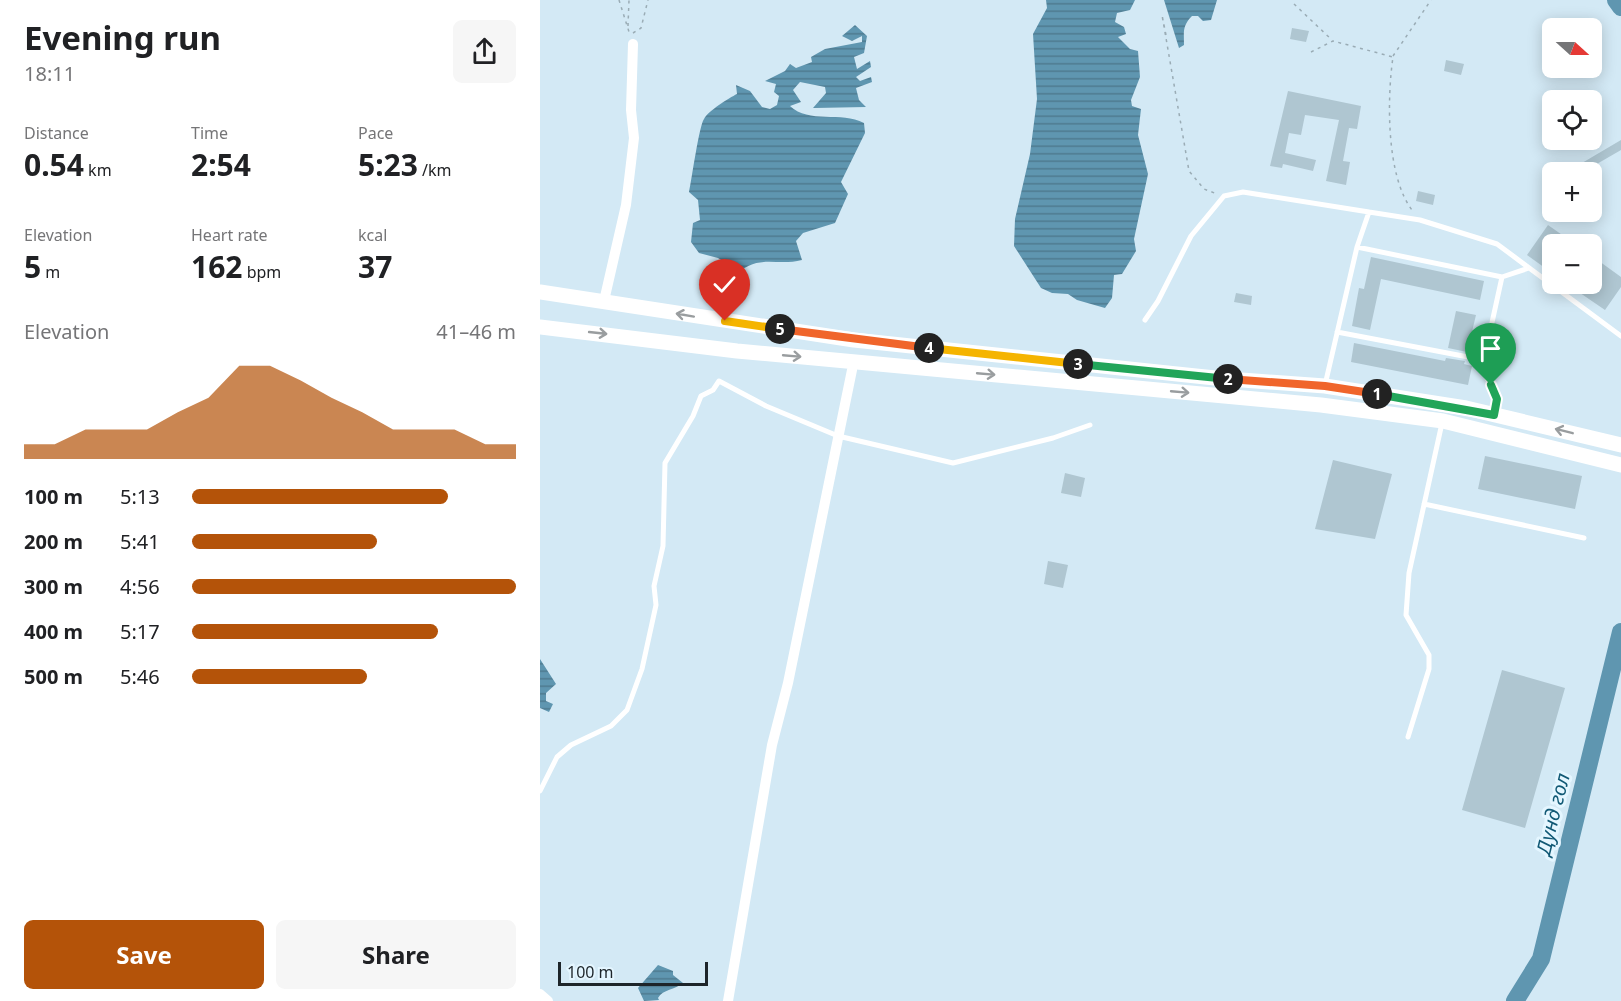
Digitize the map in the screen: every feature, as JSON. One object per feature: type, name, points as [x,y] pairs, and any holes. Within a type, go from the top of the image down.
[{"type":"main road","points":[[540,292],[854,340],[1215,378],[1325,386],[1494,415],[1621,445]]},
{"type":"main road","points":[[540,327],[736,351],[1321,405],[1443,422],[1621,465]]},
{"type":"street","points":[[604,301],[626,205],[634,138],[631,110],[631,40]]},
{"type":"street","points":[[728,1001],[772,745],[788,683],[852,370]]},
{"type":"street","points":[[540,994],[548,1001]]},
{"type":"lane","points":[[1145,320],[1158,301],[1191,236],[1224,196],[1243,192],[1420,220],[1497,244],[1621,336]]},
{"type":"lane","points":[[1325,386],[1357,247],[1369,212]]},
{"type":"lane","points":[[1357,247],[1502,277],[1529,268]]},
{"type":"lane","points":[[1494,415],[1497,399],[1484,375],[1484,360],[1502,277]]},
{"type":"lane","points":[[1337,332],[1484,360]]},
{"type":"lane","points":[[540,791],[557,758],[571,745],[611,726],[627,710],[642,669],[656,605],[654,586],[663,546],[665,463],[693,416],[701,396],[713,390],[719,381],[766,406],[838,436],[953,463],[1053,438],[1090,425]]},
{"type":"lane","points":[[1408,737],[1429,669],[1429,655],[1406,615],[1409,573],[1443,422]]},
{"type":"lane","points":[[1424,504],[1584,538]]},
{"type":"path","points":[[619,0],[631,40]]},
{"type":"path","points":[[628,28],[629,0]]},
{"type":"path","points":[[631,40],[641,28],[648,0]]},
{"type":"path","points":[[1420,220],[1407,202],[1390,152],[1393,57],[1431,0]]},
{"type":"path","points":[[1294,4],[1332,41],[1393,57]]},
{"type":"path","points":[[1166,36],[1162,15],[1190,171],[1204,189],[1224,196]]},
{"type":"path","points":[[1311,52],[1332,41]]},
{"type":"water","points":[[1046,0],[1135,0],[1130,10],[1117,13],[1115,22],[1124,27],[1126,34],[1118,37],[1130,49],[1138,51],[1140,77],[1131,100],[1132,106],[1141,109],[1138,135],[1148,174],[1134,239],[1136,251],[1122,274],[1114,275],[1112,298],[1105,308],[1077,300],[1068,294],[1052,293],[1041,288],[1014,246],[1015,219],[1030,154],[1037,99],[1033,34],[1047,8]]},
{"type":"water","points":[[1164,0],[1217,0],[1211,20],[1203,21],[1198,16],[1192,16],[1184,29],[1184,45],[1179,48]]},
{"type":"water","points":[[855,25],[867,36],[864,53],[854,57],[857,69],[870,61],[871,67],[856,77],[860,81],[871,77],[872,82],[856,88],[859,100],[866,107],[813,108],[826,93],[825,87],[800,82],[793,90],[801,102],[790,106],[806,115],[845,118],[864,123],[865,133],[841,182],[848,194],[835,223],[803,233],[796,241],[802,260],[750,265],[734,278],[723,271],[726,263],[718,258],[699,253],[691,242],[693,223],[700,220],[698,200],[689,192],[704,119],[714,109],[737,94],[736,85],[750,91],[762,107],[770,109],[777,105],[779,96],[774,92],[776,84],[765,81],[785,71],[790,64],[796,68],[812,62],[811,57],[825,49],[862,42],[862,36],[852,41],[842,36]]},
{"type":"water","points":[[540,659],[556,684],[546,693],[546,701],[553,704],[549,712],[540,708]]},
{"type":"water","points":[[658,965],[673,971],[673,975],[683,983],[663,993],[658,998],[659,1000],[644,1001],[638,988]]},
{"type":"building","points":[[1292,28],[1309,31],[1306,42],[1290,39]]},
{"type":"building","points":[[1446,60],[1464,64],[1461,75],[1444,71]]},
{"type":"building","points":[[1288,91],[1361,106],[1357,129],[1349,128],[1343,161],[1350,162],[1346,185],[1326,181],[1339,120],[1305,115],[1301,135],[1289,133],[1285,153],[1316,160],[1313,171],[1283,164],[1282,168],[1270,166]]},
{"type":"building","points":[[1621,140],[1621,150],[1600,162],[1584,162]]},
{"type":"building","points":[[1418,191],[1435,195],[1433,205],[1416,201]]},
{"type":"building","points":[[1548,225],[1561,234],[1542,234],[1542,266],[1527,255]]},
{"type":"building","points":[[1371,257],[1484,281],[1480,300],[1381,279],[1370,330],[1352,326],[1359,288],[1364,289]]},
{"type":"building","points":[[1602,263],[1621,277],[1621,287],[1605,310],[1582,294],[1602,294]]},
{"type":"building","points":[[1236,293],[1252,296],[1251,305],[1234,302]]},
{"type":"building","points":[[1456,311],[1476,315],[1467,352],[1448,348]]},
{"type":"building","points":[[1354,343],[1445,361],[1446,358],[1465,361],[1464,364],[1472,366],[1468,385],[1351,362]]},
{"type":"building","points":[[1485,456],[1582,476],[1575,509],[1478,489]]},
{"type":"building","points":[[1333,460],[1392,474],[1375,539],[1315,529]]},
{"type":"building","points":[[1065,473],[1085,478],[1081,497],[1061,493]]},
{"type":"building","points":[[1048,561],[1068,565],[1063,588],[1044,584]]},
{"type":"building","points":[[1502,670],[1565,688],[1525,828],[1462,810]]},
{"type":"waterway","name":"Дунд гол","points":[[1616,0],[1621,7]]},
{"type":"waterway","name":"Дунд гол","points":[[1515,1001],[1541,959],[1621,632]]},
{"type":"route","points":[[725,321],[854,340],[1215,378],[1325,386],[1466,408],[1494,415],[1497,399],[1491,385]]}]
